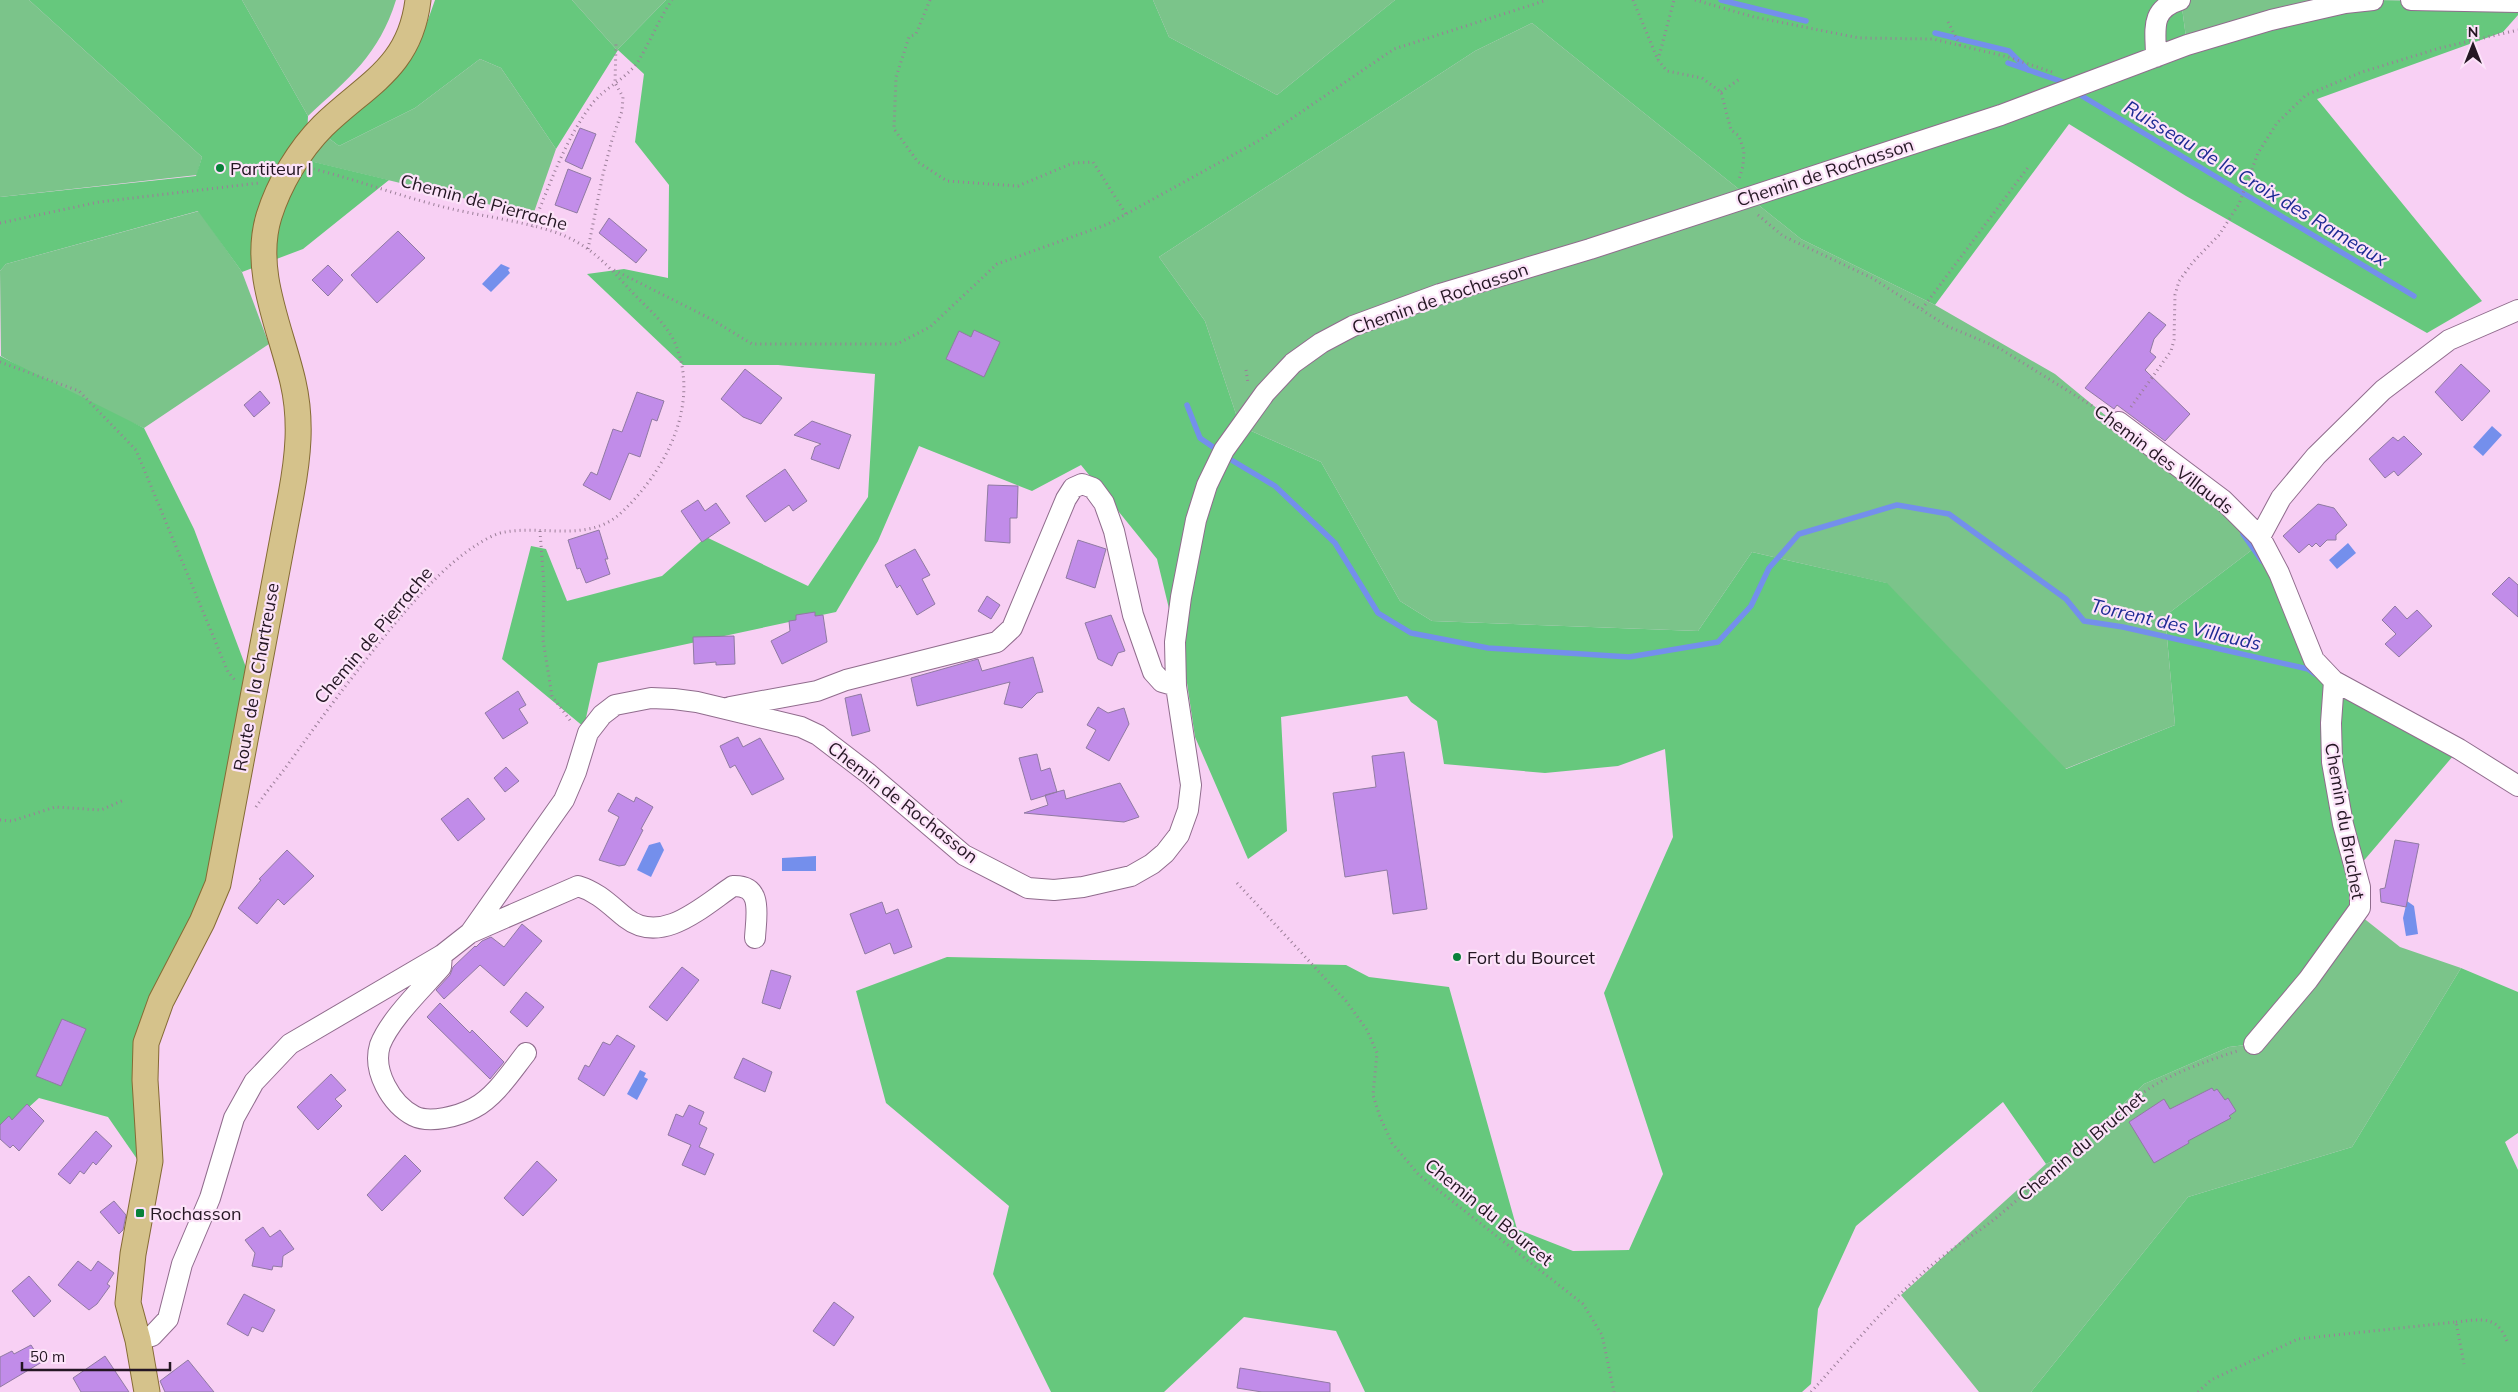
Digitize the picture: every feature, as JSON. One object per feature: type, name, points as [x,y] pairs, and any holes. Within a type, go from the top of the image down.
[{"type":"main road","name":"Route de la Chartreuse","points":[[147,1392],[138,1340],[128,1302],[133,1254],[150,1161],[145,1080],[146,1044],[161,1000],[202,922],[218,884],[253,701],[262,640],[291,495],[299,442],[293,383],[270,294],[264,251],[269,215],[289,172],[323,126],[375,83],[390,67],[410,33],[418,0]]},
{"type":"street","points":[[2156,57],[2156,18],[2167,4],[2180,0]]},
{"type":"street","name":"Chemin de Rochasson","points":[[470,933],[564,800],[576,772],[588,733],[602,715],[615,705],[631,700],[651,698],[697,702],[801,727],[818,735],[869,774],[964,855],[1028,888],[1054,890],[1111,882],[1131,876],[1159,858],[1179,835],[1188,810],[1191,785],[1176,686],[1175,642],[1181,596],[1196,520],[1207,485],[1224,450],[1265,393],[1293,363],[1321,343],[1353,326],[1440,294],[1590,249],[2001,115],[2156,57],[2270,20],[2345,3],[2374,0]]},
{"type":"street","points":[[2411,0],[2518,2]]},
{"type":"street","points":[[2260,537],[2281,498],[2316,456],[2383,390],[2449,340],[2518,310]]},
{"type":"street","name":"Chemin des Villauds","points":[[2119,422],[2223,500],[2260,537],[2279,573],[2314,660],[2334,681],[2459,749],[2518,786]]},
{"type":"street","points":[[721,709],[817,691],[846,680],[997,642],[1012,628],[1066,500],[1073,488],[1082,484],[1093,488],[1104,503],[1114,531],[1133,615],[1153,672],[1162,682],[1176,686]]},
{"type":"street","name":"Chemin du Bruchet","points":[[2254,1044],[2308,980],[2360,908],[2360,887],[2343,824],[2332,762],[2330,724],[2334,681]]},
{"type":"street","name":"Chemin de Rochasson","points":[[138,1340],[152,1336],[168,1319],[182,1264],[210,1198],[234,1118],[254,1082],[290,1044],[442,955],[470,933],[578,886],[594,892],[634,923],[653,928],[675,924],[732,886],[748,887],[753,892],[756,902],[755,938]]},
{"type":"street","name":"Chemin de Rochasson","points":[[442,955],[440,967],[386,1032],[380,1046],[377,1059],[382,1080],[390,1093],[415,1116],[430,1119],[446,1117],[473,1109],[486,1099],[526,1053]]},
{"type":"path","points":[[532,227],[570,138],[594,102],[638,62],[662,15],[672,0]]},
{"type":"path","points":[[930,0],[916,34],[909,37],[896,78],[894,129],[918,162],[947,181],[1018,186],[1073,163],[1093,162],[1126,214]]},
{"type":"path","points":[[611,269],[711,319],[752,344],[897,344],[930,327],[997,264],[1108,224],[1260,140],[1394,49],[1548,0]]},
{"type":"path","points":[[1633,0],[1658,60],[1667,71],[1702,78],[1721,92],[1731,130],[1739,136],[1744,151],[1743,166],[1736,194],[1742,198]]},
{"type":"path","points":[[1658,60],[1674,0]]},
{"type":"path","points":[[1695,0],[1754,17],[1859,38],[1933,39],[2008,58],[2084,84]]},
{"type":"path","points":[[1948,22],[1960,46]]},
{"type":"path","points":[[2119,422],[2171,351],[2174,340],[2175,294],[2179,281],[2193,262],[2219,235],[2239,204],[2258,153],[2277,123],[2306,95],[2362,72],[2440,48],[2518,30]]},
{"type":"path","points":[[588,249],[605,165],[622,111],[623,98],[615,83],[616,44]]},
{"type":"path","points":[[1721,92],[1740,78]]},
{"type":"path","points":[[1922,309],[2029,166]]},
{"type":"path","name":"Chemin de Pierrache","points":[[0,223],[98,202],[289,172],[532,227],[564,236],[588,249],[611,269],[664,326],[674,342],[680,360],[682,376],[679,424],[672,444],[659,467],[622,513],[605,524],[586,530],[502,532],[475,546],[445,570],[374,650],[250,816]]},
{"type":"path","name":"Chemin des Villauds","points":[[1742,198],[1752,210],[1783,236],[1872,278],[1955,330],[1999,348],[2119,422]]},
{"type":"path","points":[[0,362],[79,391],[136,450],[228,672],[253,701]]},
{"type":"path","points":[[540,531],[544,585],[542,640],[552,696],[575,727],[588,733]]},
{"type":"path","points":[[0,820],[12,821],[55,807],[101,810],[124,800]]},
{"type":"path","name":"Chemin du Bourcet","points":[[1236,884],[1346,1001],[1367,1030],[1377,1053],[1373,1095],[1380,1117],[1392,1143],[1419,1175],[1583,1304],[1602,1335],[1614,1392]]},
{"type":"path","name":"Chemin du Bruchet","points":[[1811,1392],[1901,1295],[1935,1263],[2003,1213],[2064,1155],[2147,1089],[2199,1064],[2254,1044]]},
{"type":"path","points":[[2198,1392],[2211,1380],[2298,1339],[2482,1319],[2497,1324],[2503,1331],[2508,1344]]},
{"type":"path","points":[[2456,1322],[2464,1364]]},
{"type":"green space","points":[[0,0],[29,0],[202,157],[197,175],[0,197]]},
{"type":"green space","points":[[29,0],[242,0],[308,116],[306,160],[389,180],[303,249],[242,272],[198,211],[6,264],[0,271],[0,197],[196,176],[202,157]]},
{"type":"green space","points":[[242,0],[396,0],[381,36],[371,51],[337,90],[308,116]]},
{"type":"green space","points":[[435,0],[572,0],[617,50],[666,0],[1153,0],[1169,37],[1277,95],[1395,0],[2181,0],[2187,45],[2373,0],[2518,2],[2518,15],[2503,32],[2317,99],[2482,301],[2427,333],[2186,196],[2069,124],[1935,305],[1801,239],[1532,23],[1475,51],[1159,257],[1205,321],[1240,426],[1321,462],[1400,601],[1432,621],[1698,631],[1752,552],[1887,583],[2066,769],[2175,725],[2165,616],[2261,543],[2315,657],[2459,749],[2355,871],[2357,913],[2254,1044],[2229,1047],[2144,1084],[2100,1126],[2065,1155],[2046,1164],[2003,1102],[1856,1226],[1818,1309],[1811,1384],[1802,1392],[1365,1392],[1336,1331],[1244,1317],[1164,1392],[1051,1392],[993,1274],[1009,1206],[886,1103],[856,991],[947,957],[1346,965],[1369,977],[1449,987],[1517,1229],[1573,1251],[1629,1250],[1663,1174],[1604,993],[1673,837],[1665,749],[1618,766],[1545,773],[1444,764],[1437,721],[1411,702],[1407,696],[1281,717],[1287,831],[1248,859],[1195,737],[1187,683],[1157,559],[1081,465],[1032,491],[919,446],[878,541],[836,612],[598,663],[584,727],[502,659],[531,546],[546,549],[567,601],[662,576],[706,537],[808,586],[868,497],[875,374],[778,365],[683,365],[587,274],[624,269],[668,278],[669,185],[635,142],[644,74],[618,50],[556,149],[501,68],[480,59],[415,108],[339,146],[322,133],[419,45]]},
{"type":"green space","points":[[572,0],[666,0],[617,50]]},
{"type":"green space","points":[[1153,0],[1395,0],[1277,95],[1169,37]]},
{"type":"green space","points":[[2181,0],[2373,0],[2187,45]]},
{"type":"green space","points":[[1532,23],[1801,239],[1935,305],[2055,374],[2261,543],[2165,616],[2175,725],[2065,769],[1886,583],[1752,552],[1698,631],[1432,621],[1400,601],[1321,462],[1240,426],[1205,321],[1159,257],[1475,51]]},
{"type":"green space","points":[[480,59],[501,68],[556,149],[533,215],[305,160],[322,133],[339,146],[415,108]]},
{"type":"green space","points":[[199,211],[242,272],[269,344],[144,428],[73,397],[1,356],[0,271],[6,264]]},
{"type":"green space","points":[[0,356],[144,428],[194,529],[250,678],[222,846],[164,978],[146,1172],[108,1117],[39,1098],[0,1133]]},
{"type":"green space","points":[[2357,913],[2400,947],[2461,968],[2352,1147],[2188,1197],[2031,1392],[1979,1392],[1901,1295],[2046,1164],[2065,1155],[2100,1126],[2144,1084],[2229,1047],[2254,1044]]},
{"type":"green space","points":[[2461,968],[2518,992],[2518,1133],[2505,1142],[2518,1170],[2518,1392],[2031,1392],[2188,1197],[2352,1147]]},
{"type":"water","points":[[501,264],[510,268],[508,270],[510,273],[491,292],[482,284]]},
{"type":"water","points":[[2492,426],[2502,435],[2483,456],[2473,447]]},
{"type":"water","points":[[2348,543],[2356,553],[2337,569],[2329,560]]},
{"type":"water","points":[[660,842],[664,850],[651,877],[637,870],[649,845]]},
{"type":"water","points":[[816,856],[816,871],[782,871],[782,858]]},
{"type":"water","points":[[2407,901],[2414,906],[2418,934],[2406,936],[2403,918]]},
{"type":"water","points":[[640,1070],[646,1073],[644,1077],[648,1079],[637,1100],[627,1094]]},
{"type":"building","points":[[580,128],[596,134],[582,169],[565,161]]},
{"type":"building","points":[[568,169],[591,178],[577,213],[555,205]]},
{"type":"building","points":[[609,218],[647,250],[636,263],[599,233]]},
{"type":"building","points":[[398,231],[425,258],[377,303],[351,275]]},
{"type":"building","points":[[328,265],[343,280],[328,296],[312,280]]},
{"type":"building","points":[[2149,312],[2166,325],[2154,339],[2150,352],[2156,357],[2145,370],[2190,414],[2165,441],[2117,405],[2114,409],[2085,388]]},
{"type":"building","points":[[974,330],[1000,342],[984,377],[946,359],[959,331],[971,337]]},
{"type":"building","points":[[2461,364],[2490,391],[2462,421],[2435,392]]},
{"type":"building","points":[[745,369],[782,398],[761,424],[743,417],[721,399]]},
{"type":"building","points":[[260,391],[270,403],[254,417],[244,405]]},
{"type":"building","points":[[637,392],[664,401],[657,421],[652,419],[640,457],[629,453],[610,500],[583,485],[591,472],[597,475],[613,429],[622,432]]},
{"type":"building","points":[[812,421],[851,435],[839,469],[811,459],[815,447],[821,444],[794,435]]},
{"type":"building","points":[[2404,436],[2422,454],[2398,476],[2394,471],[2385,478],[2369,459],[2393,437],[2398,441]]},
{"type":"building","points":[[785,469],[807,501],[793,511],[789,505],[765,522],[746,496]]},
{"type":"building","points":[[988,485],[1018,486],[1017,518],[1010,518],[1010,543],[985,541]]},
{"type":"building","points":[[698,500],[705,511],[716,503],[730,523],[702,542],[681,511]]},
{"type":"building","points":[[2318,504],[2334,508],[2347,525],[2336,535],[2336,540],[2327,540],[2320,547],[2316,543],[2312,547],[2309,544],[2299,553],[2283,536]]},
{"type":"building","points":[[599,530],[608,559],[605,559],[610,574],[586,583],[580,568],[577,569],[568,540]]},
{"type":"building","points":[[1078,540],[1106,549],[1095,588],[1066,578]]},
{"type":"building","points":[[915,549],[930,575],[922,579],[935,604],[917,615],[900,585],[897,588],[885,565]]},
{"type":"building","points":[[2509,577],[2518,585],[2518,617],[2492,594]]},
{"type":"building","points":[[987,596],[1000,605],[991,619],[978,611]]},
{"type":"building","points":[[2395,606],[2407,619],[2417,610],[2432,626],[2399,657],[2385,644],[2396,634],[2382,620]]},
{"type":"building","points":[[815,612],[815,616],[823,615],[827,642],[782,664],[771,641],[790,631],[789,621],[796,620],[796,615]]},
{"type":"building","points":[[1111,615],[1125,651],[1118,653],[1112,666],[1098,659],[1085,623]]},
{"type":"building","points":[[734,636],[735,664],[716,665],[716,662],[694,664],[693,637]]},
{"type":"building","points":[[1033,657],[1043,692],[1037,693],[1022,708],[1004,704],[1010,682],[917,706],[911,678],[978,659],[982,671]]},
{"type":"building","points":[[518,691],[526,705],[519,709],[528,723],[503,739],[485,713]]},
{"type":"building","points":[[861,694],[870,731],[852,736],[845,698]]},
{"type":"building","points":[[1098,707],[1108,713],[1124,708],[1129,724],[1109,761],[1086,748],[1096,730],[1087,725]]},
{"type":"building","points":[[738,737],[743,747],[760,738],[784,779],[752,795],[735,765],[730,768],[720,746]]},
{"type":"building","points":[[1404,752],[1427,909],[1393,914],[1387,870],[1345,877],[1333,793],[1376,787],[1372,756]]},
{"type":"building","points":[[1037,754],[1041,771],[1050,768],[1057,792],[1031,800],[1019,758]]},
{"type":"building","points":[[506,767],[519,781],[505,792],[494,778]]},
{"type":"building","points":[[1120,783],[1139,817],[1124,822],[1024,813],[1048,805],[1045,795],[1064,790],[1066,799]]},
{"type":"building","points":[[618,793],[634,802],[636,797],[653,807],[625,865],[619,866],[599,860],[619,817],[608,811]]},
{"type":"building","points":[[468,798],[485,819],[458,841],[441,819]]},
{"type":"building","points":[[2395,840],[2419,844],[2406,907],[2381,902],[2380,889],[2385,888]]},
{"type":"building","points":[[287,850],[314,876],[284,905],[278,899],[257,924],[238,908],[261,880],[259,879]]},
{"type":"building","points":[[882,902],[886,914],[898,909],[912,947],[894,954],[890,943],[865,954],[850,914]]},
{"type":"building","points":[[522,924],[542,941],[504,986],[480,965],[444,999],[436,990],[450,975],[453,967],[475,946],[491,937],[504,947]]},
{"type":"building","points":[[682,967],[699,980],[667,1021],[649,1007]]},
{"type":"building","points":[[771,970],[791,976],[780,1009],[762,1003]]},
{"type":"building","points":[[526,992],[544,1007],[527,1027],[510,1012]]},
{"type":"building","points":[[440,1003],[470,1033],[472,1030],[504,1062],[490,1079],[427,1017]]},
{"type":"building","points":[[62,1019],[86,1029],[61,1086],[36,1076]]},
{"type":"building","points":[[617,1035],[635,1046],[604,1096],[578,1079],[585,1065],[589,1067],[603,1042],[610,1045]]},
{"type":"building","points":[[743,1058],[772,1072],[765,1092],[734,1078]]},
{"type":"building","points":[[331,1074],[346,1090],[335,1099],[342,1106],[318,1130],[297,1107]]},
{"type":"building","points":[[2212,1088],[2214,1091],[2217,1089],[2225,1100],[2228,1098],[2236,1111],[2229,1116],[2231,1118],[2188,1141],[2189,1143],[2154,1163],[2129,1122],[2164,1099],[2170,1109]]},
{"type":"building","points":[[27,1104],[44,1121],[19,1151],[13,1145],[10,1148],[0,1139],[0,1125],[9,1116],[12,1120]]},
{"type":"building","points":[[689,1105],[704,1112],[699,1124],[707,1128],[699,1147],[714,1154],[705,1175],[682,1165],[691,1145],[668,1135],[676,1114],[683,1117]]},
{"type":"building","points":[[96,1131],[112,1146],[96,1165],[93,1162],[84,1174],[80,1171],[70,1184],[58,1174]]},
{"type":"building","points":[[405,1155],[421,1171],[382,1211],[367,1195]]},
{"type":"building","points":[[537,1161],[557,1180],[523,1216],[504,1198]]},
{"type":"building","points":[[114,1201],[126,1215],[123,1230],[119,1234],[100,1212]]},
{"type":"building","points":[[263,1227],[270,1237],[280,1230],[294,1249],[283,1256],[282,1267],[273,1266],[272,1270],[252,1266],[255,1253],[245,1240]]},
{"type":"building","points":[[78,1261],[91,1271],[98,1261],[114,1273],[107,1284],[110,1286],[97,1304],[89,1310],[58,1285]]},
{"type":"building","points":[[29,1276],[51,1301],[34,1317],[12,1291]]},
{"type":"building","points":[[244,1294],[275,1310],[263,1332],[252,1327],[248,1336],[227,1324]]},
{"type":"building","points":[[834,1302],[854,1317],[834,1346],[813,1331]]},
{"type":"building","points":[[31,1345],[42,1362],[0,1387],[0,1357],[12,1351],[14,1354]]},
{"type":"building","points":[[105,1356],[129,1392],[81,1392],[73,1378]]},
{"type":"building","points":[[188,1360],[214,1392],[165,1392],[160,1381]]},
{"type":"building","points":[[1240,1368],[1330,1383],[1330,1392],[1262,1392],[1237,1388]]},
{"type":"waterway","points":[[1721,0],[1806,21]]},
{"type":"waterway","points":[[1935,33],[2009,51],[2028,70]]},
{"type":"waterway","name":"Ruisseau de la Croix des Rameaux","points":[[2008,63],[2066,83]]},
{"type":"waterway","name":"Ruisseau de la Croix des Rameaux","points":[[2082,96],[2414,296]]},
{"type":"waterway","name":"Torrent des Villauds","points":[[1187,405],[1200,438],[1213,447]]},
{"type":"waterway","name":"Torrent des Villauds","points":[[1233,461],[1275,486],[1335,543],[1378,613],[1411,633],[1488,648],[1629,657],[1718,642],[1751,606],[1769,568],[1799,534],[1897,505],[1949,514],[2066,599],[2084,621],[2123,627],[2308,669],[2315,674]]},
{"type":"waterway","points":[[2243,534],[2262,561]]},
{"type":"place","name":"Partiteur I","points":[[220,168]]},
{"type":"place","name":"Fort du Bourcet","points":[[1457,957]]},
{"type":"place","name":"Rochasson","points":[[140,1213]]}]
